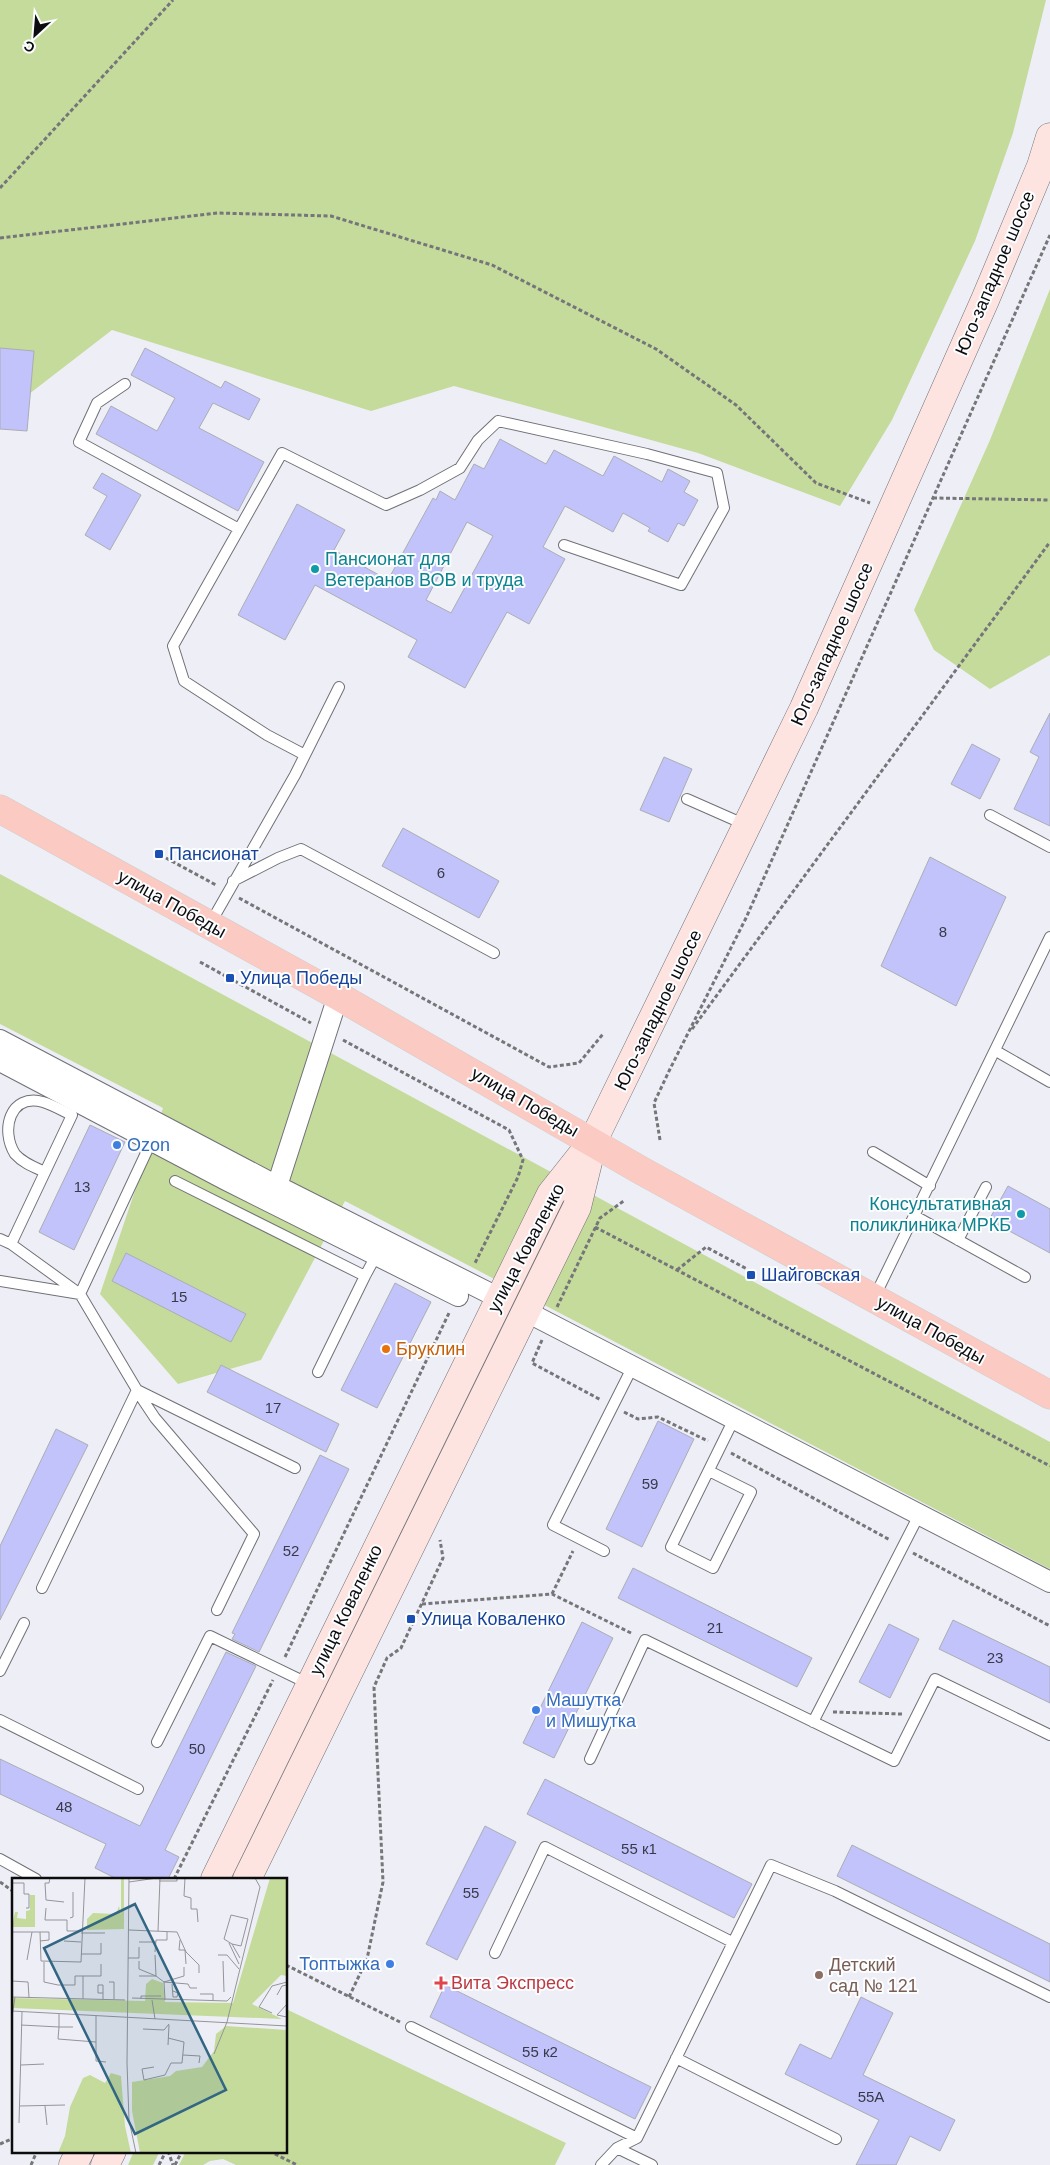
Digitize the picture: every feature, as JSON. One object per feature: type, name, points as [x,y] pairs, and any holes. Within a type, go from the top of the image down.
[{"type":"main road","name":"Юго-западное шоссе","points":[[593,1141],[804,708],[985,300],[1041,166],[1050,138]]},
{"type":"main road","name":"улица Победы","points":[[0,809],[338,996],[593,1141],[642,1171],[1050,1395]]},
{"type":"main road","name":"улица Коваленко","points":[[215,1878],[551,1194],[593,1141]]},
{"type":"main road","name":"улица Коваленко","points":[[247,1878],[577,1207],[593,1141]]},
{"type":"main road","points":[[499,1298],[526,1312]]},
{"type":"main road","points":[[73,2165],[80,2152]]},
{"type":"main road","points":[[105,2165],[112,2152]]},
{"type":"street","points":[[277,1186],[338,996]]},
{"type":"street","points":[[0,1040],[277,1186],[380,1247]]},
{"type":"street","points":[[0,1061],[151,1142],[380,1247],[462,1288],[499,1298]]},
{"type":"street","points":[[526,1312],[1050,1582]]},
{"type":"lane","points":[[125,384],[97,403],[79,442],[239,528]]},
{"type":"lane","points":[[305,756],[267,735],[184,681],[172,646],[282,453],[386,505],[420,490],[460,468],[478,440],[498,421],[647,454],[717,473],[724,508],[681,585],[564,545]]},
{"type":"lane","points":[[209,925],[305,756],[339,687]]},
{"type":"lane","points":[[687,799],[747,825]]},
{"type":"lane","points":[[990,815],[1050,847]]},
{"type":"lane","points":[[233,881],[278,858],[301,849],[494,953]]},
{"type":"lane","points":[[874,1299],[1050,937]]},
{"type":"lane","points":[[996,1051],[1050,1082]]},
{"type":"lane","points":[[11,1244],[72,1115],[43,1102],[26,1102],[12,1109],[5,1122],[5,1137],[14,1154],[26,1164],[45,1172]]},
{"type":"lane","points":[[80,1294],[160,1123]]},
{"type":"lane","points":[[873,1152],[930,1186]]},
{"type":"lane","points":[[175,1181],[366,1276]]},
{"type":"lane","points":[[958,1240],[986,1188]]},
{"type":"lane","points":[[915,1216],[1025,1277]]},
{"type":"lane","points":[[0,1239],[11,1244],[80,1294],[155,1418],[254,1534],[217,1610]]},
{"type":"lane","points":[[318,1372],[380,1247]]},
{"type":"lane","points":[[0,1280],[80,1294]]},
{"type":"lane","points":[[604,1551],[553,1525],[633,1366]]},
{"type":"lane","points":[[137,1390],[296,1468]]},
{"type":"lane","points":[[42,1588],[137,1390]]},
{"type":"lane","points":[[709,1471],[751,1492],[713,1568],[671,1547],[734,1419]]},
{"type":"lane","points":[[813,1722],[918,1515]]},
{"type":"lane","points":[[0,1671],[24,1623]]},
{"type":"lane","points":[[157,1742],[210,1636],[309,1684]]},
{"type":"lane","points":[[590,1759],[644,1640],[894,1760],[935,1679],[1050,1735]]},
{"type":"lane","points":[[0,1720],[138,1789]]},
{"type":"lane","points":[[495,1953],[545,1847],[732,1942]]},
{"type":"lane","points":[[0,1859],[34,1878]]},
{"type":"lane","points":[[601,2165],[617,2148],[637,2138],[771,1865],[835,1891],[1050,1997]]},
{"type":"lane","points":[[410,2027],[637,2138]]},
{"type":"lane","points":[[676,2058],[836,2139]]},
{"type":"lane","points":[[617,2148],[652,2165]]},
{"type":"path","points":[[0,188],[173,0]]},
{"type":"path","points":[[0,238],[218,213],[332,216],[360,224],[492,265],[656,349],[736,405],[816,483],[892,511]]},
{"type":"path","points":[[660,1140],[654,1103],[746,918],[1050,235]]},
{"type":"path","points":[[933,498],[1050,500]]},
{"type":"path","points":[[686,1037],[1050,542]]},
{"type":"path","points":[[166,858],[549,1067],[580,1063],[603,1034]]},
{"type":"path","points":[[175,1878],[279,1670],[462,1288],[518,1177],[523,1160],[509,1130],[200,962]]},
{"type":"path","points":[[596,1227],[1050,1466]]},
{"type":"path","points":[[677,1270],[706,1247],[747,1269]]},
{"type":"path","points":[[525,1358],[532,1363]]},
{"type":"path","points":[[624,1412],[638,1419],[658,1417],[721,1448],[1050,1626]]},
{"type":"path","points":[[349,1997],[367,1959],[383,1882],[374,1688],[387,1658],[401,1648],[443,1558],[439,1533]]},
{"type":"path","points":[[552,1594],[579,1538]]},
{"type":"path","points":[[422,1604],[552,1594],[644,1640]]},
{"type":"path","points":[[819,1711],[917,1715]]},
{"type":"path","points":[[0,1882],[12,1891]]},
{"type":"path","points":[[288,1967],[410,2027]]},
{"type":"path","points":[[0,2144],[12,2139]]},
{"type":"path","points":[[30,2165],[36,2152]]},
{"type":"path","points":[[159,2165],[166,2152]]},
{"type":"path","points":[[168,2152],[174,2165]]},
{"type":"path","points":[[174,2165],[181,2152]]},
{"type":"path","points":[[271,2152],[297,2165]]},
{"type":"green space","points":[[0,0],[1046,0],[1013,133],[975,241],[892,420],[840,506],[698,453],[454,386],[371,411],[112,330],[7,411],[0,413]]},
{"type":"green space","points":[[1050,289],[1050,655],[990,689],[934,650],[914,610],[990,440]]},
{"type":"green space","points":[[0,874],[1050,1442],[1050,1569],[345,1201],[261,1360],[178,1384],[100,1294],[163,1108],[0,1024]]},
{"type":"green space","points":[[288,2010],[566,2143],[555,2165],[236,2165],[223,2159],[210,2161],[203,2165],[179,2165],[186,2152],[288,2152]]},
{"type":"green space","points":[[134,2152],[160,2152],[153,2165],[128,2165]]},
{"type":"building","points":[[0,348],[34,351],[27,431],[0,429]]},
{"type":"building","points":[[145,348],[221,388],[225,381],[260,399],[249,420],[213,403],[199,428],[264,462],[238,511],[96,434],[111,406],[157,431],[175,398],[131,375]]},
{"type":"building","name":"Пансионат для Ветеранов ВОВ и труда","points":[[500,439],[546,464],[554,450],[603,476],[614,456],[662,482],[668,469],[690,481],[684,492],[698,500],[684,526],[678,523],[668,542],[648,531],[650,528],[623,513],[613,532],[565,506],[543,547],[565,559],[529,624],[507,612],[465,688],[408,657],[417,640],[315,585],[285,640],[238,615],[297,504],[345,530],[334,550],[388,580],[433,498],[436,500],[440,491],[455,500],[474,464],[484,469]],"holes":[[[467,522],[493,536],[451,613],[426,600]]]},
{"type":"building","points":[[102,473],[141,495],[110,550],[85,535],[107,496],[93,488]]},
{"type":"building","points":[[1050,713],[1050,826],[1014,809],[1039,757],[1030,752]]},
{"type":"building","points":[[972,744],[1000,759],[980,799],[951,784]]},
{"type":"building","points":[[664,757],[692,769],[669,822],[640,810]]},
{"type":"building","points":[[403,828],[499,881],[479,918],[382,866]]},
{"type":"building","points":[[930,857],[1006,897],[956,1006],[881,966]]},
{"type":"building","points":[[90,1125],[125,1142],[74,1250],[39,1232]]},
{"type":"building","name":"Консультативная поликлиника МРКБ","points":[[1008,1186],[1050,1209],[1050,1253],[989,1220]]},
{"type":"building","points":[[126,1253],[246,1314],[231,1342],[112,1281]]},
{"type":"building","points":[[395,1283],[431,1302],[377,1408],[341,1390]]},
{"type":"building","points":[[221,1365],[339,1424],[326,1452],[207,1392]]},
{"type":"building","points":[[658,1421],[694,1439],[642,1547],[606,1529]]},
{"type":"building","points":[[56,1429],[88,1445],[0,1620],[0,1546]]},
{"type":"building","points":[[320,1455],[349,1469],[259,1652],[232,1639],[235,1634],[232,1633]]},
{"type":"building","points":[[633,1568],[812,1658],[797,1687],[618,1598]]},
{"type":"building","points":[[953,1620],[1050,1667],[1050,1703],[939,1649]]},
{"type":"building","points":[[582,1622],[613,1638],[554,1758],[523,1743]]},
{"type":"building","points":[[889,1624],[919,1639],[890,1698],[859,1682]]},
{"type":"building","points":[[226,1652],[256,1666],[165,1850],[179,1857],[168,1878],[115,1878],[95,1868],[106,1844],[0,1794],[0,1759],[140,1826]]},
{"type":"building","points":[[545,1779],[752,1884],[734,1918],[527,1814]]},
{"type":"building","points":[[485,1826],[516,1842],[457,1960],[426,1944]]},
{"type":"building","points":[[852,1845],[1050,1944],[1050,1982],[837,1876]]},
{"type":"building","points":[[445,1985],[651,2087],[635,2119],[430,2017]]},
{"type":"building","name":"Детский сад № 121","points":[[861,1997],[893,2013],[863,2075],[955,2120],[940,2151],[910,2136],[896,2165],[856,2165],[879,2120],[785,2074],[800,2044],[831,2059]]},
{"type":"place","name":"Пансионат для Ветеранов ВОВ и труда","points":[[315,569]]},
{"type":"place","name":"Пансионат","points":[[159,854]]},
{"type":"place","name":"Улица Победы","points":[[230,978]]},
{"type":"place","name":"Ozon","points":[[117,1145]]},
{"type":"place","name":"Консультативная поликлиника МРКБ","points":[[1021,1214]]},
{"type":"place","name":"Шайговская","points":[[751,1275]]},
{"type":"place","name":"Бруклин","points":[[386,1349]]},
{"type":"place","name":"Улица Коваленко","points":[[411,1619]]},
{"type":"place","name":"Машутка и Мишутка","points":[[536,1710]]},
{"type":"place","name":"Топтыжка","points":[[390,1964]]},
{"type":"place","name":"Детский сад № 121","points":[[819,1975]]},
{"type":"place","name":"Вита Экспресс","points":[[441,1983]]}]
